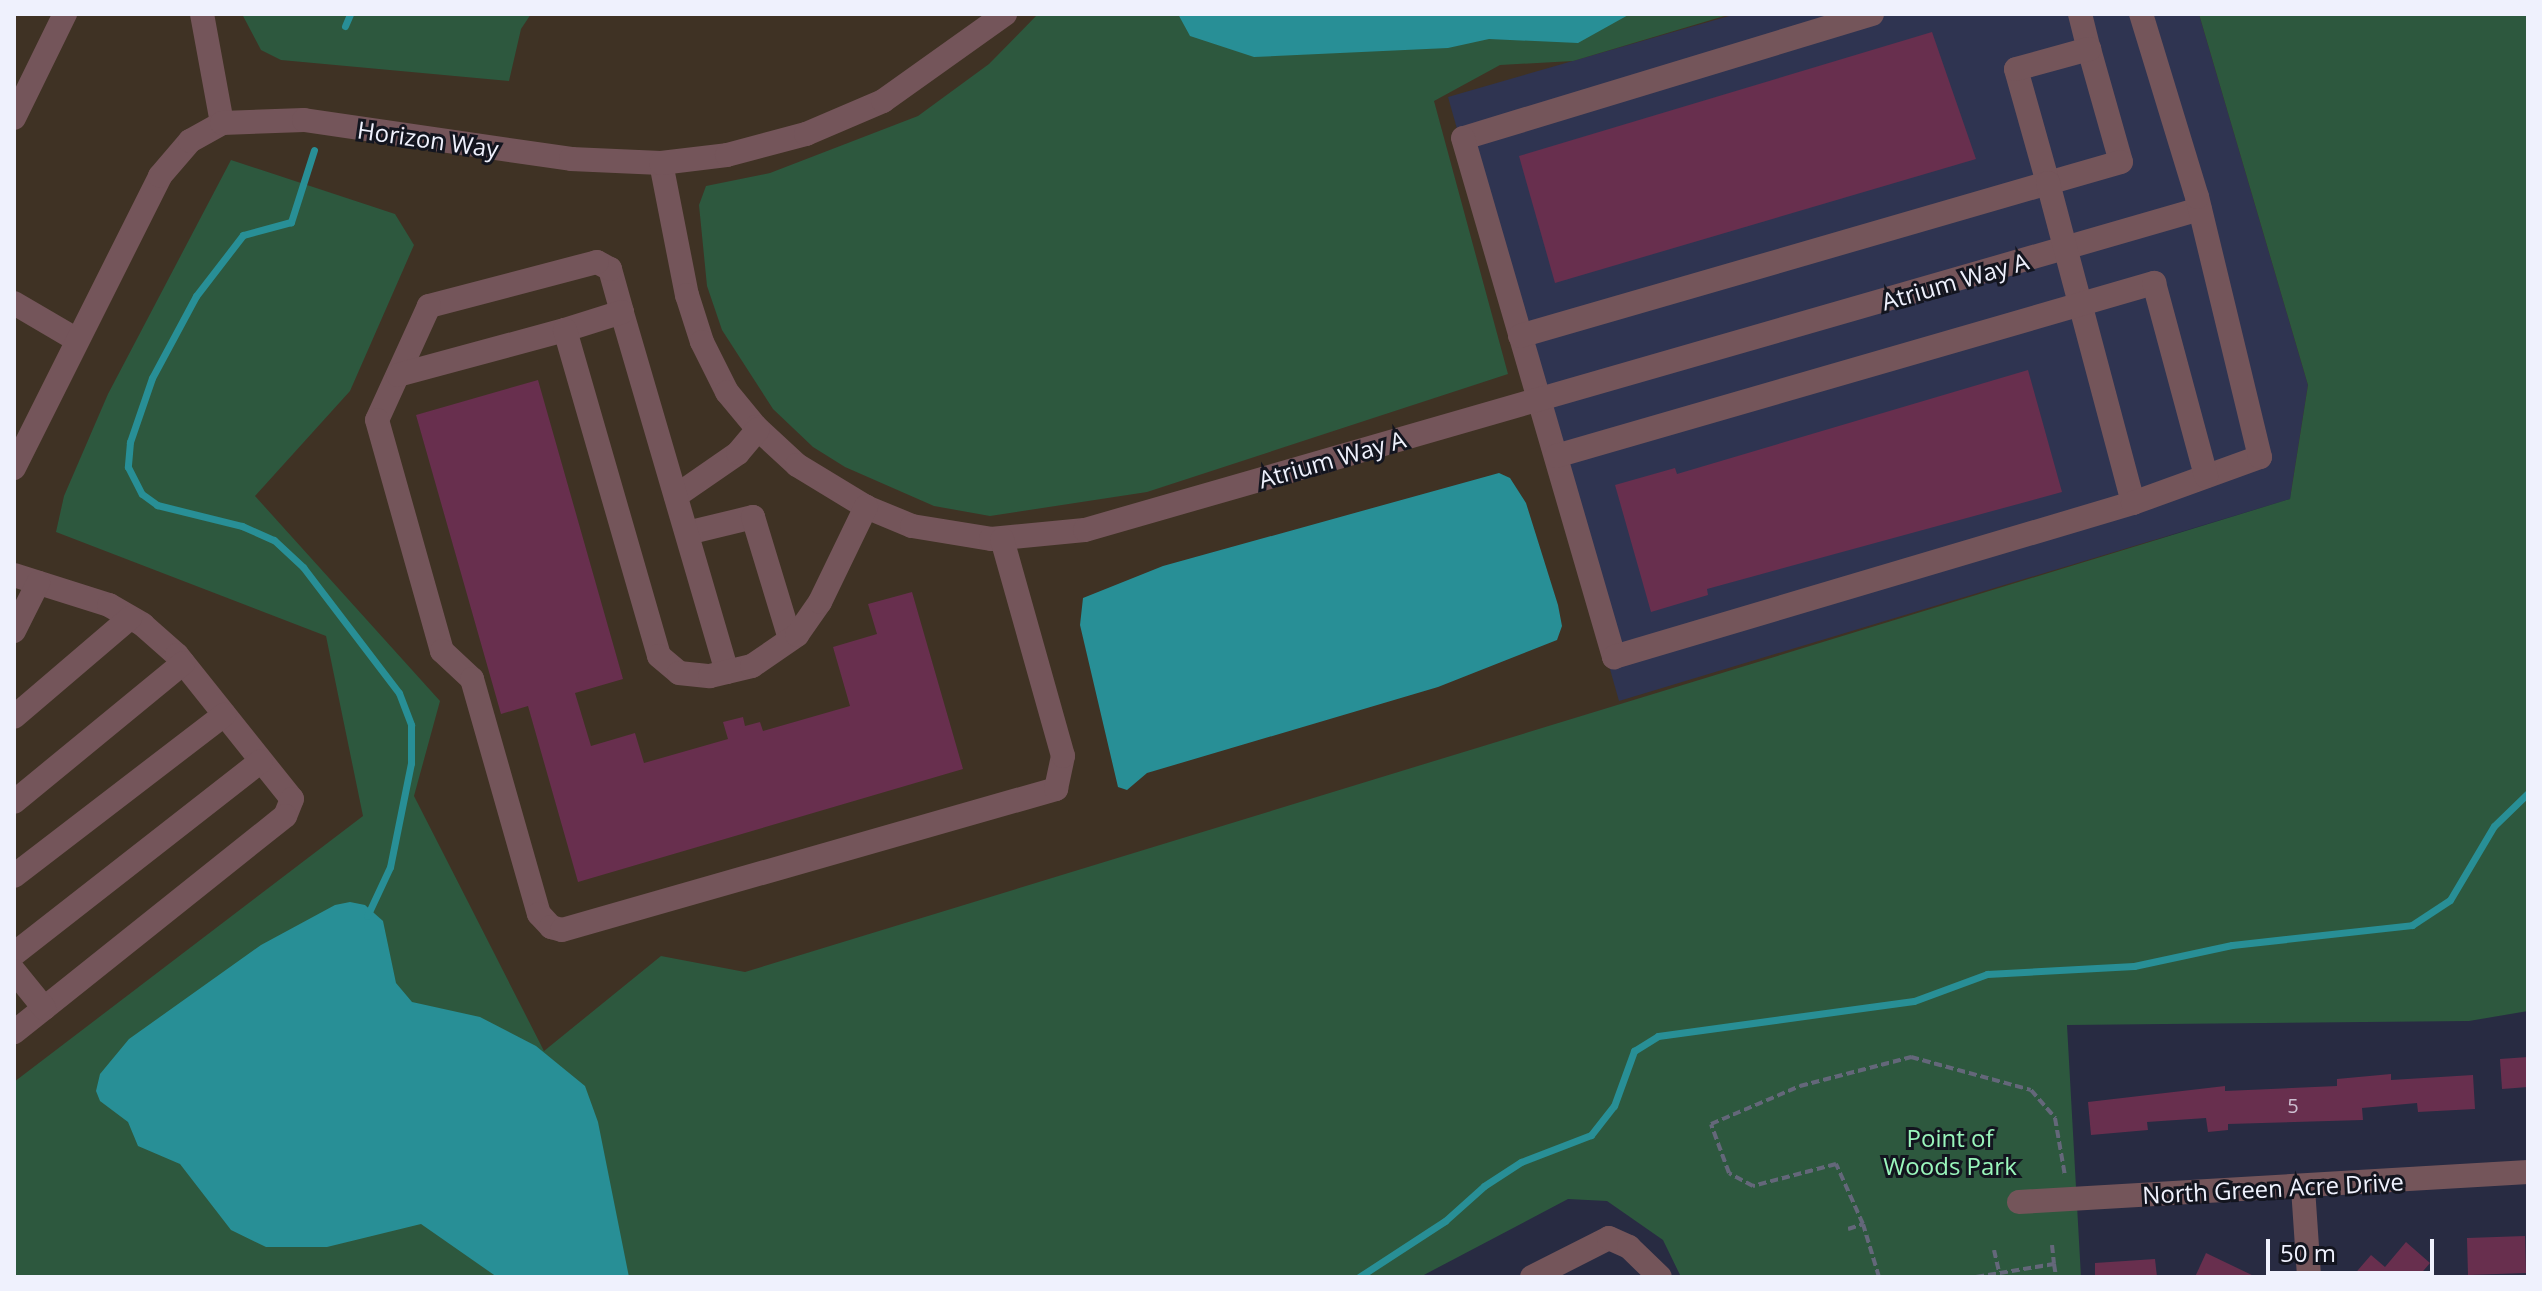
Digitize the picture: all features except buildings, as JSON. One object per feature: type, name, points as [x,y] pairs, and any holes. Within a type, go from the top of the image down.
[{"type":"street","points":[[14,118],[65,14]]},
{"type":"street","points":[[202,14],[222,123]]},
{"type":"street","name":"Horizon Way","points":[[14,468],[160,176],[190,141],[222,123],[304,120],[571,159],[661,163],[765,147],[846,118],[943,63],[1005,14]]},
{"type":"street","points":[[1872,14],[1463,138],[1614,657],[2133,503],[2260,457],[2200,209],[2141,14]]},
{"type":"street","points":[[1520,336],[2121,162],[2080,14]]},
{"type":"street","points":[[2089,49],[2016,69],[2133,503]]},
{"type":"street","name":"Atrium Way A","points":[[661,163],[687,295],[702,342],[727,392],[758,429],[797,465],[866,507],[912,526],[1002,539],[1085,530],[2200,209]]},
{"type":"street","points":[[727,672],[610,269],[597,262],[429,306],[377,420],[442,651],[472,679],[539,914],[557,930],[1056,789],[1063,756],[1002,539]]},
{"type":"street","points":[[1556,456],[2154,283],[2206,476]]},
{"type":"street","points":[[14,303],[77,340]]},
{"type":"street","points":[[398,375],[622,312]]},
{"type":"street","points":[[565,330],[659,656],[679,673],[727,672],[752,666],[790,639],[820,602],[866,507]]},
{"type":"street","points":[[676,496],[738,453],[758,429]]},
{"type":"street","points":[[687,533],[753,517],[790,639]]},
{"type":"street","points":[[14,575],[130,618],[183,663],[292,799],[285,816],[14,1032]]},
{"type":"street","points":[[14,631],[38,583]]},
{"type":"street","points":[[14,717],[130,618]]},
{"type":"street","points":[[14,802],[183,663]]},
{"type":"street","points":[[14,876],[224,715]]},
{"type":"street","points":[[14,954],[261,761]]},
{"type":"street","points":[[14,971],[44,1008]]},
{"type":"street","name":"North Green Acre Drive","points":[[2019,1202],[2303,1188],[2528,1172]]},
{"type":"street","points":[[2303,1188],[2309,1277]]},
{"type":"street","points":[[1532,1277],[1609,1238],[1629,1247],[1660,1277]]},
{"type":"path","points":[[1879,1277],[1863,1224],[1836,1164],[1753,1186],[1729,1173],[1711,1124],[1800,1086],[1911,1057],[2031,1090],[2055,1118],[2069,1199]]},
{"type":"path","points":[[1848,1229],[1863,1224]]},
{"type":"path","points":[[2052,1245],[2056,1277]]},
{"type":"path","points":[[1994,1250],[1999,1272]]},
{"type":"path","points":[[1976,1277],[2054,1264]]},
{"type":"shaded area","points":[[14,14],[2495,14],[2464,434],[14,1277]]},
{"type":"shaded area","points":[[1178,14],[1630,14],[1578,43],[1489,39],[1448,48],[1254,57],[1190,36]]},
{"type":"shaded area","points":[[1736,14],[2199,14],[2308,385],[2290,499],[1619,701],[1448,97]]},
{"type":"shaded area","points":[[1499,473],[1510,478],[1526,503],[1558,605],[1562,626],[1557,640],[1438,687],[1147,773],[1127,790],[1118,787],[1080,625],[1083,598],[1163,566]]},
{"type":"shaded area","points":[[350,902],[365,905],[383,921],[396,983],[412,1002],[480,1017],[536,1046],[585,1086],[598,1122],[629,1277],[497,1277],[421,1224],[327,1247],[266,1247],[231,1230],[180,1164],[138,1146],[128,1122],[100,1101],[96,1091],[100,1074],[129,1039],[261,945],[335,905]]},
{"type":"green space","points":[[242,14],[531,14],[521,29],[509,81],[281,60],[261,50]]},
{"type":"green space","points":[[1038,14],[1731,14],[1573,61],[1500,65],[1434,101],[1508,374],[1147,492],[990,516],[934,506],[845,467],[813,447],[773,409],[722,330],[707,286],[699,205],[706,186],[770,173],[918,116],[989,64]]},
{"type":"green space","name":"Point of Woods Park","points":[[2199,14],[2528,14],[2528,1011],[2469,1021],[2067,1025],[2081,1277],[1681,1277],[1663,1240],[1607,1201],[1568,1199],[1420,1277],[14,1277],[14,1082],[363,816],[326,636],[56,532],[64,496],[108,394],[231,160],[395,214],[414,245],[350,391],[255,496],[440,701],[414,796],[544,1051],[661,956],[745,972],[2290,499],[2308,385]]},
{"type":"waterway","points":[[345,26],[350,14]]},
{"type":"waterway","points":[[314,150],[291,222],[243,235],[196,296],[152,378],[130,442],[128,467],[142,494],[157,505],[242,526],[274,540],[303,567],[399,693],[411,725],[411,763],[390,867],[367,916]]},
{"type":"waterway","points":[[1359,1277],[1445,1221],[1484,1186],[1521,1162],[1591,1135],[1614,1106],[1634,1051],[1658,1036],[1914,1001],[1987,974],[2134,966],[2232,945],[2412,925],[2450,900],[2494,826],[2528,793]]}]
